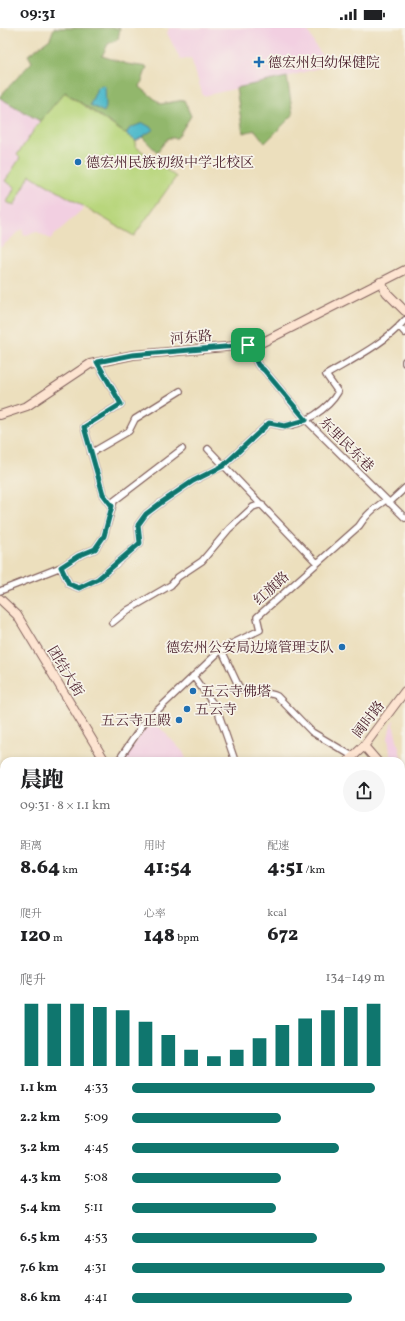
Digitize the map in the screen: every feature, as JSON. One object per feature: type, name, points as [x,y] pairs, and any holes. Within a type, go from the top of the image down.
[{"type":"main road","name":"河东路","points":[[0,416],[27,406],[90,364],[97,362],[132,355],[248,345],[262,342],[284,332],[382,280],[405,270]]},
{"type":"main road","points":[[382,280],[405,303]]},
{"type":"main road","points":[[382,280],[387,293],[405,310]]},
{"type":"main road","name":"团结大街","points":[[0,599],[17,615],[103,757]]},
{"type":"main road","name":"阔时路","points":[[353,757],[364,746],[405,690]]},
{"type":"main road","points":[[364,746],[374,757]]},
{"type":"street","points":[[61,567],[69,584],[79,588],[98,579],[140,543],[138,525],[146,514],[193,481],[223,466],[269,423],[285,426],[311,418],[332,401],[338,392],[326,375],[375,345],[405,320]]},
{"type":"street","points":[[399,326],[405,333]]},
{"type":"street","name":"东里民东巷","points":[[248,345],[258,365],[264,370],[306,420],[405,518]]},
{"type":"street","points":[[97,362],[121,404],[84,427],[103,494],[112,506]]},
{"type":"street","points":[[91,453],[129,431],[135,419],[180,391]]},
{"type":"street","points":[[0,591],[61,567],[78,556],[95,549],[104,536],[114,501],[182,449]]},
{"type":"street","points":[[208,449],[316,562]]},
{"type":"street","name":"红旗路","points":[[121,757],[144,723],[193,676],[224,648],[260,630],[257,617],[316,562],[359,526],[364,518],[378,505],[388,502],[405,488]]},
{"type":"street","points":[[112,623],[128,610],[171,585],[178,577],[202,561],[229,529],[253,507],[262,504]]},
{"type":"street","points":[[224,648],[224,655],[239,687],[246,692],[271,693],[277,696],[312,732],[348,757]]},
{"type":"street","points":[[193,676],[217,709],[234,757]]},
{"type":"shaded area","name":"德宏州妇幼保健院","points":[[169,28],[307,28],[315,45],[329,65],[287,77],[203,96],[191,58],[180,59],[167,33]]},
{"type":"shaded area","name":"德宏州民族初级中学北校区","points":[[64,92],[136,141],[135,146],[176,177],[85,207],[50,239],[36,231],[24,236],[22,229],[0,248],[0,98],[40,121]]},
{"type":"shaded area","points":[[152,719],[183,752],[185,757],[125,757]]},
{"type":"shaded area","points":[[394,719],[394,727],[401,757],[390,757],[388,738]]},
{"type":"green space","points":[[54,28],[120,28],[118,39],[108,44],[102,56],[127,64],[147,67],[140,87],[161,104],[184,100],[191,116],[177,138],[168,138],[157,152],[142,137],[153,128],[130,128],[126,134],[65,92],[40,121],[0,98],[0,96],[32,62],[28,55],[50,39]]},
{"type":"green space","points":[[287,77],[293,115],[265,143],[255,130],[243,133],[236,88]]},
{"type":"green space","name":"德宏州民族初级中学北校区","points":[[64,92],[136,141],[135,146],[176,177],[134,236],[30,175],[14,206],[7,202],[15,187],[5,181],[20,158],[17,155],[40,121]]},
{"type":"water","points":[[102,85],[105,86],[106,107],[104,112],[90,105],[97,88]]},
{"type":"water","points":[[143,123],[154,129],[136,141],[126,134],[130,128]]},
{"type":"place","name":"德宏州妇幼保健院","points":[[259,62]]},
{"type":"place","name":"德宏州民族初级中学北校区","points":[[78,162]]},
{"type":"place","name":"德宏州公安局边境管理支队","points":[[342,647]]},
{"type":"place","name":"五云寺佛塔","points":[[193,691]]},
{"type":"place","name":"五云寺","points":[[187,709]]},
{"type":"place","name":"五云寺正殿","points":[[179,720]]},
{"type":"route","points":[[248,345],[258,365],[264,370],[306,420],[285,426],[269,423],[223,466],[193,481],[141,518],[138,525],[140,543],[98,579],[79,588],[69,584],[61,567],[78,556],[95,549],[104,536],[112,506],[103,494],[84,427],[121,404],[97,362],[132,355],[248,345]]}]
